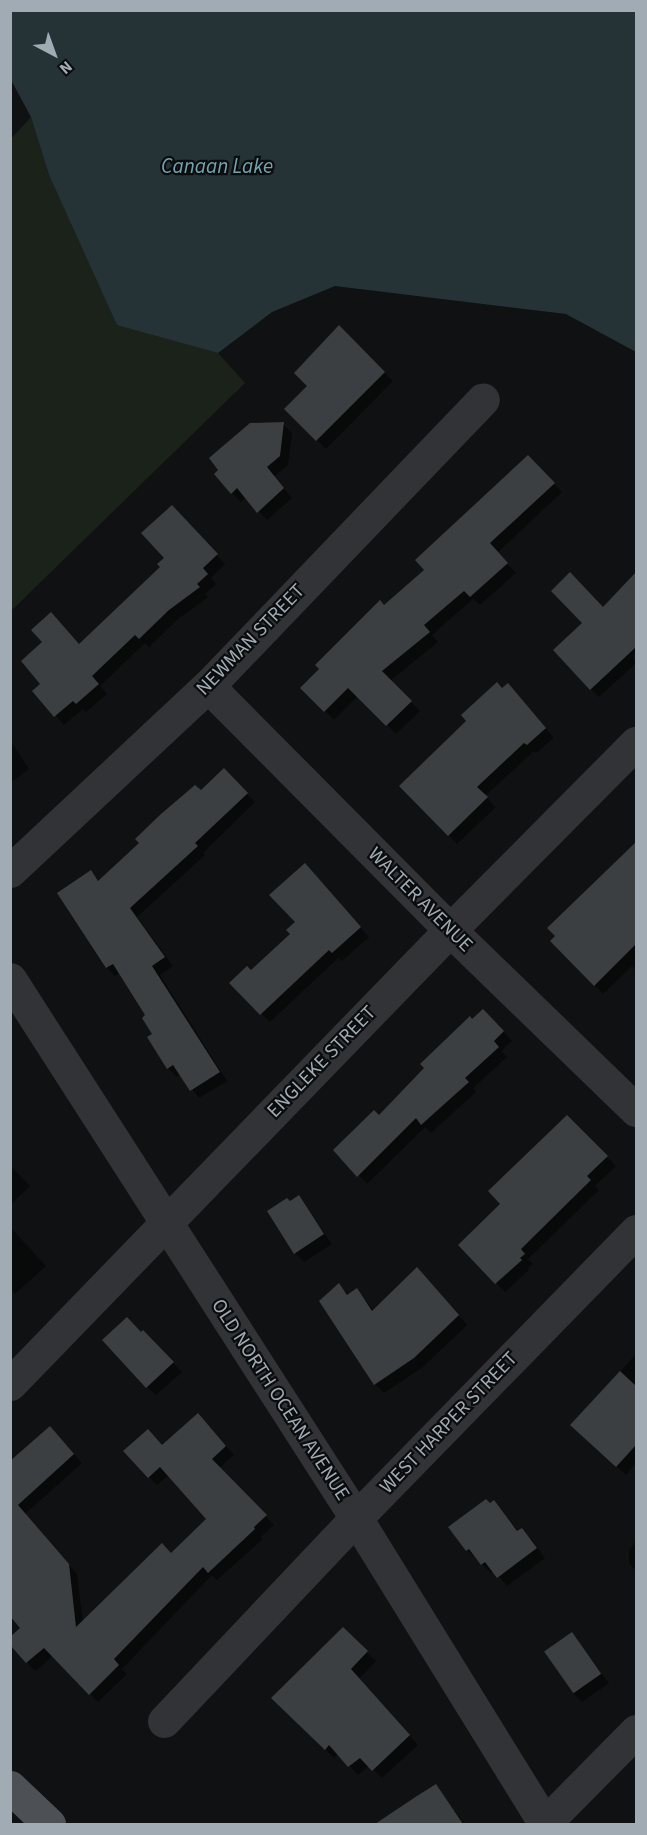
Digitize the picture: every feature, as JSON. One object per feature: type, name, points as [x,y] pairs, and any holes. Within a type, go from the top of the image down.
[{"type":"main road","points":[[10,1786],[49,1824]]},
{"type":"street","name":"NEWMAN STREET","points":[[10,871],[208,686],[483,399]]},
{"type":"street","name":"WALTER AVENUE","points":[[208,686],[450,930],[636,1110]]},
{"type":"street","name":"ENGLEKE STREET","points":[[10,1384],[450,930],[636,743]]},
{"type":"street","name":"OLD NORTH OCEAN AVENUE","points":[[10,979],[356,1518],[544,1824]]},
{"type":"street","name":"WEST HARPER STREET","points":[[164,1721],[356,1518],[636,1231]]},
{"type":"street","points":[[544,1824],[636,1731]]},
{"type":"shaded area","points":[[31,117],[49,175],[117,324],[218,353],[245,383],[11,611],[10,140]]},
{"type":"water","name":"Canaan Lake","points":[[10,11],[636,11],[636,352],[566,314],[335,286],[272,312],[218,353],[117,325],[49,175],[31,117],[11,80]]},
{"type":"building","points":[[339,325],[385,372],[316,441],[284,409],[307,386],[294,373]]},
{"type":"building","points":[[284,422],[280,456],[267,467],[284,488],[257,513],[237,488],[231,494],[214,474],[218,470],[209,458],[250,423]]},
{"type":"building","points":[[528,455],[555,483],[490,543],[508,563],[470,597],[464,591],[424,625],[430,632],[382,671],[412,701],[386,726],[348,688],[324,712],[300,688],[319,669],[315,665],[380,600],[384,605],[424,570],[415,560]]},
{"type":"building","points":[[172,505],[218,554],[203,568],[208,574],[197,584],[200,587],[169,610],[139,639],[135,635],[92,676],[99,684],[76,704],[73,701],[54,717],[32,691],[40,684],[21,661],[42,642],[31,630],[51,612],[79,644],[160,567],[157,564],[164,558],[141,533]]},
{"type":"building","points":[[570,572],[603,607],[636,572],[636,647],[590,690],[553,650],[582,623],[551,591]]},
{"type":"building","points":[[497,682],[502,688],[508,683],[546,728],[527,745],[524,743],[477,787],[488,797],[448,836],[399,786],[466,721],[461,715]]},
{"type":"building","points":[[224,768],[248,793],[195,843],[198,846],[130,908],[165,957],[152,966],[220,1072],[190,1091],[173,1065],[167,1069],[147,1037],[152,1034],[142,1018],[145,1015],[113,964],[106,968],[57,893],[91,870],[98,881],[139,843],[135,839],[161,814],[195,785],[201,790]]},
{"type":"building","points":[[636,842],[636,944],[594,986],[550,941],[555,936],[547,928]]},
{"type":"building","points":[[305,863],[361,927],[332,953],[329,950],[260,1015],[229,983],[247,966],[251,970],[290,934],[286,930],[295,922],[269,895]]},
{"type":"building","points":[[483,1009],[504,1031],[494,1041],[499,1047],[465,1078],[469,1082],[421,1125],[416,1118],[357,1177],[333,1150],[374,1110],[379,1115],[424,1068],[420,1064],[470,1016],[472,1019]]},
{"type":"building","points":[[567,1115],[608,1156],[587,1176],[591,1180],[521,1249],[525,1254],[520,1258],[522,1260],[495,1284],[458,1245],[500,1204],[488,1191]]},
{"type":"building","points":[[299,1195],[324,1234],[294,1254],[267,1211],[287,1198],[290,1201]]},
{"type":"building","points":[[417,1267],[459,1315],[414,1358],[374,1385],[319,1301],[339,1283],[347,1295],[357,1288],[372,1311]]},
{"type":"building","points":[[127,1317],[174,1362],[146,1388],[102,1340]]},
{"type":"building","points":[[620,1371],[636,1386],[636,1445],[616,1467],[570,1425]]},
{"type":"building","points":[[198,1413],[226,1446],[212,1459],[267,1515],[208,1573],[203,1567],[114,1659],[119,1665],[89,1695],[44,1648],[26,1663],[10,1645],[10,1637],[20,1628],[10,1616],[10,1461],[50,1426],[74,1454],[18,1505],[69,1564],[76,1627],[162,1543],[171,1553],[206,1519],[160,1467],[148,1478],[123,1451],[148,1429],[162,1445]]},
{"type":"building","points":[[486,1499],[490,1503],[494,1500],[517,1531],[522,1528],[537,1548],[497,1578],[485,1562],[481,1565],[469,1549],[466,1551],[448,1527]]},
{"type":"building","points":[[343,1627],[368,1651],[351,1669],[410,1735],[372,1771],[360,1758],[348,1767],[329,1745],[325,1750],[271,1698]]},
{"type":"building","points":[[572,1632],[601,1674],[573,1693],[544,1652]]},
{"type":"building","points":[[436,1784],[463,1824],[375,1824],[417,1796]]}]
